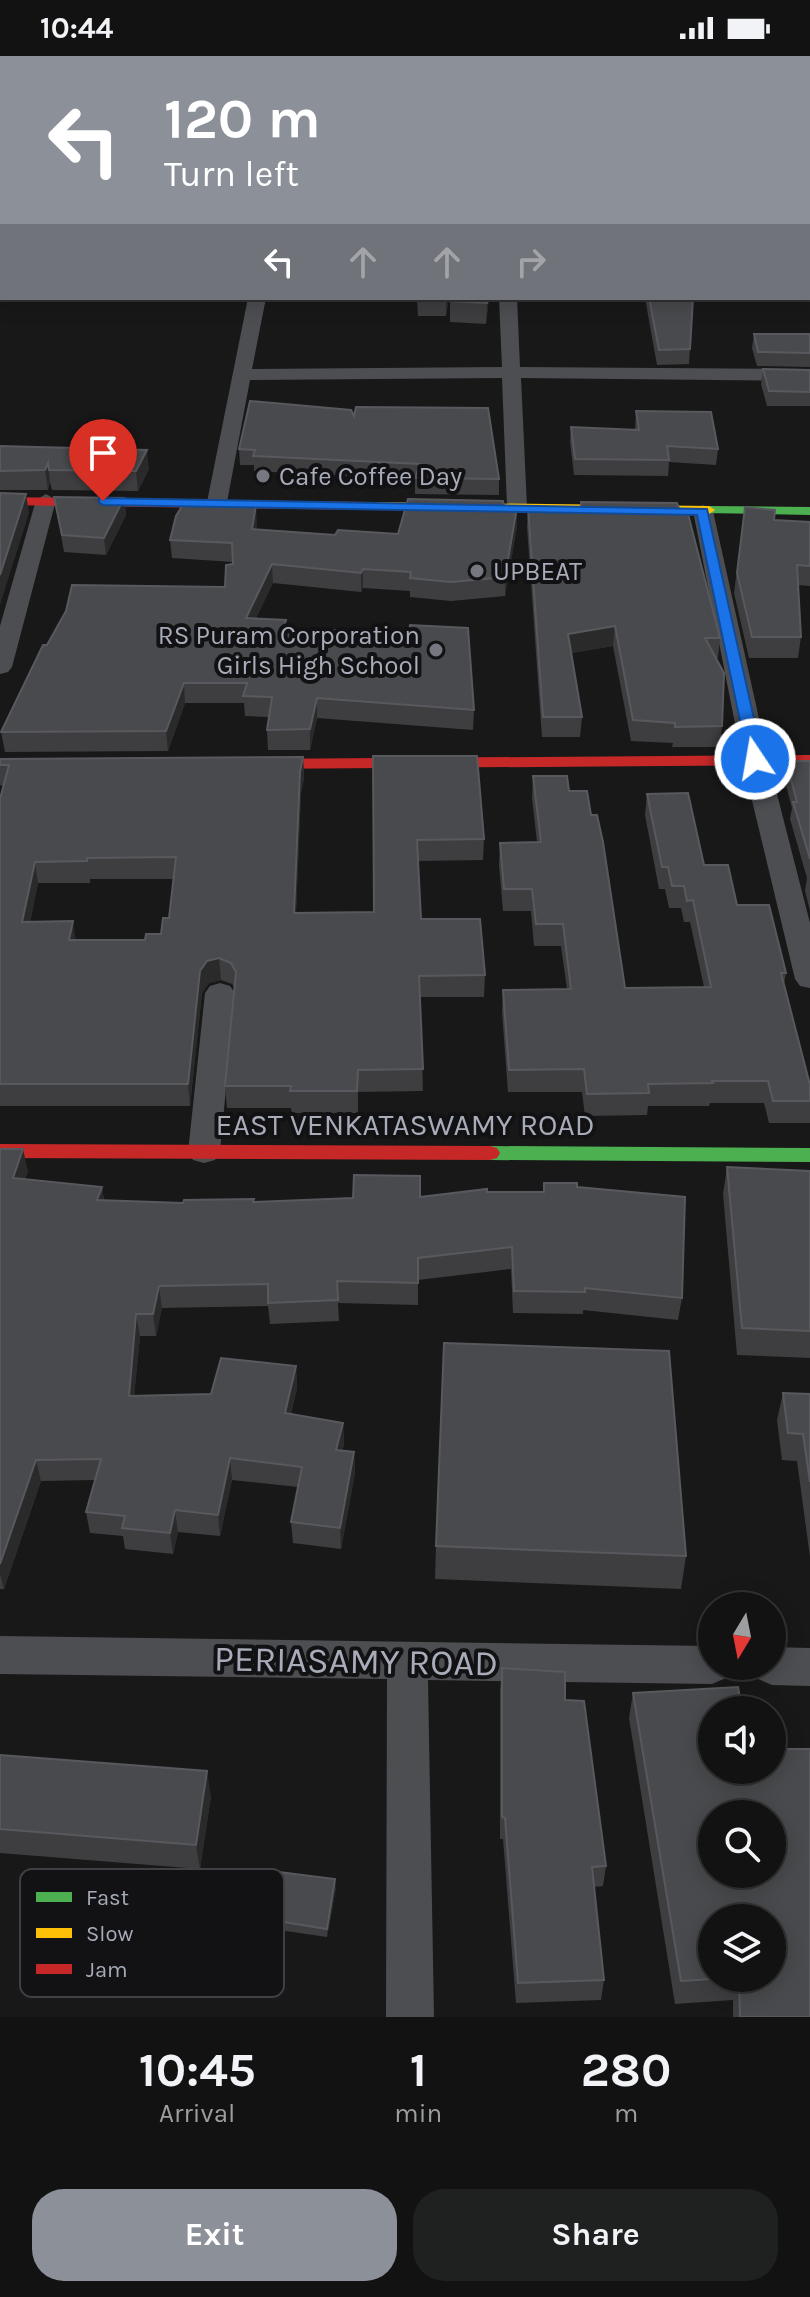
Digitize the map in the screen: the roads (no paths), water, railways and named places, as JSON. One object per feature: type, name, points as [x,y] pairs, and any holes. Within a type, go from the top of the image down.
[{"type":"street","points":[[217,502],[257,300]]},
{"type":"street","points":[[508,300],[517,507]]},
{"type":"street","points":[[243,375],[511,372],[810,375]]},
{"type":"street","points":[[0,667],[46,500]]},
{"type":"street","points":[[0,501],[810,511]]},
{"type":"street","points":[[703,511],[755,759],[810,979]]},
{"type":"street","points":[[220,764],[810,760]]},
{"type":"street","points":[[204,1152],[220,993]]},
{"type":"street","name":"EAST VENKATASWAMY ROAD","points":[[0,1151],[810,1155]]},
{"type":"street","name":"PERIASAMY ROAD","points":[[0,1655],[698,1665]]},
{"type":"street","points":[[407,1660],[410,2017]]},
{"type":"street","points":[[786,1666],[810,1667]]},
{"type":"place","name":"Cafe Coffee Day","points":[[263,476]]},
{"type":"place","name":"UPBEAT","points":[[477,571]]},
{"type":"place","name":"RS Puram Corporation Girls High School","points":[[436,650]]}]
